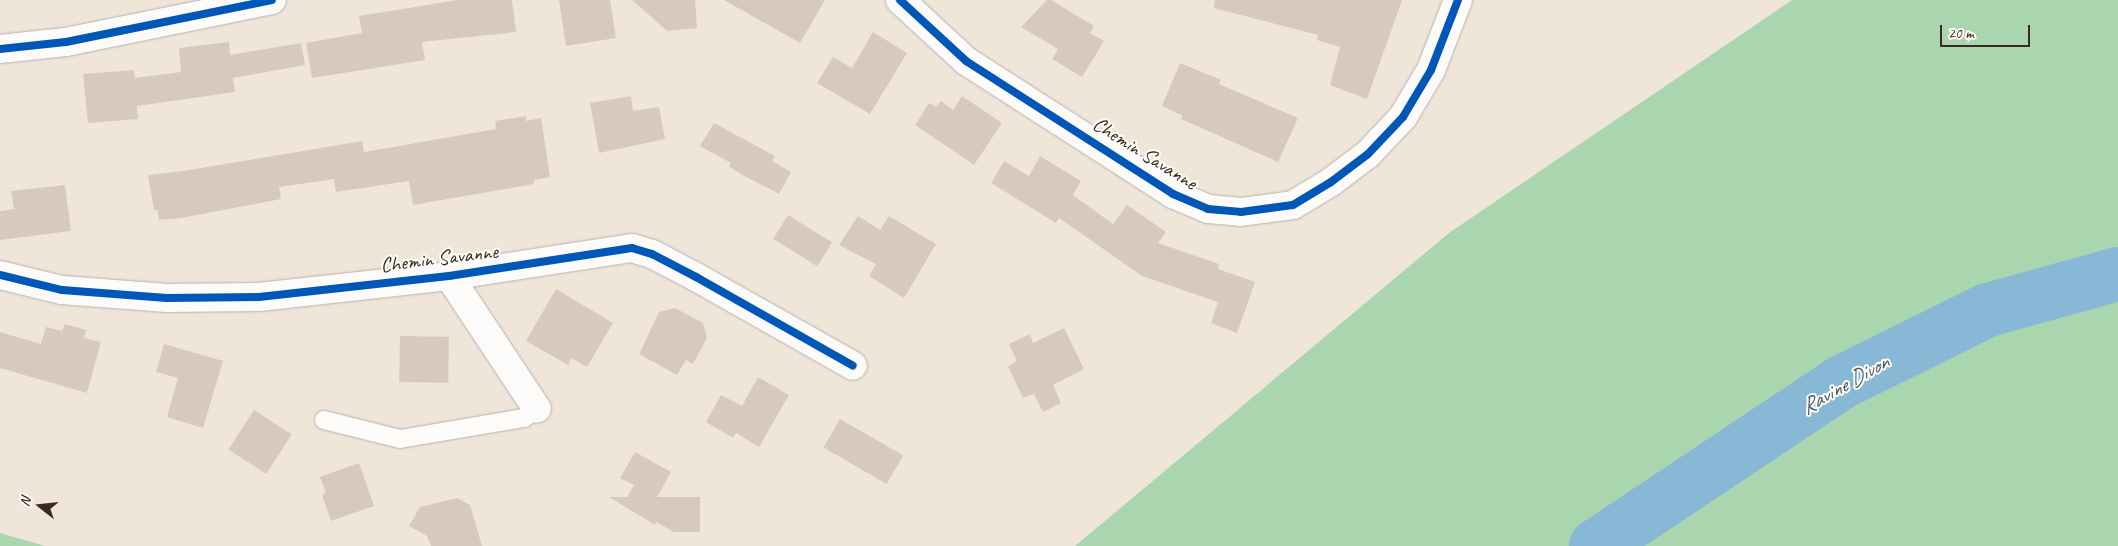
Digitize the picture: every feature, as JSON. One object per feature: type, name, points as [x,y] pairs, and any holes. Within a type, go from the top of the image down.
[{"type":"street","points":[[0,49],[66,42],[272,0]]},
{"type":"street","name":"Chemin Savanne","points":[[900,0],[966,61],[1172,194],[1208,210],[1241,212],[1293,205],[1331,182],[1368,154],[1403,117],[1431,70],[1458,0]]},
{"type":"street","name":"Chemin Savanne","points":[[0,275],[62,290],[167,298],[259,297],[450,276],[632,248],[652,254],[696,277],[853,366]]},
{"type":"street","points":[[450,276],[537,409]]},
{"type":"lane","points":[[324,420],[400,439],[524,418],[537,409]]},
{"type":"green space","points":[[1792,0],[2118,0],[2118,546],[1075,546],[1449,233]]},
{"type":"green space","points":[[0,533],[45,546],[0,546]]},
{"type":"building","points":[[458,0],[512,0],[516,32],[422,42],[425,60],[312,78],[306,43],[362,33],[359,16]]},
{"type":"building","points":[[559,0],[610,0],[616,38],[566,46]]},
{"type":"building","points":[[632,0],[695,0],[697,28],[667,31]]},
{"type":"building","points":[[724,0],[825,0],[800,43]]},
{"type":"building","points":[[1047,0],[1051,0],[1094,26],[1090,33],[1104,41],[1082,77],[1052,59],[1058,49],[1021,27]]},
{"type":"building","points":[[1215,0],[1402,0],[1367,99],[1330,85],[1340,47],[1317,40],[1318,35],[1214,8]]},
{"type":"building","points":[[873,32],[907,53],[870,114],[817,83],[833,57],[852,68]]},
{"type":"building","points":[[229,42],[230,55],[301,43],[305,65],[233,78],[235,92],[137,106],[138,119],[88,123],[83,74],[134,70],[135,78],[181,72],[179,48]]},
{"type":"building","points":[[1180,63],[1221,80],[1219,84],[1298,118],[1278,162],[1181,119],[1183,116],[1162,106]]},
{"type":"building","points":[[631,96],[633,111],[659,107],[665,139],[599,153],[590,103]]},
{"type":"building","points":[[962,96],[1002,123],[974,165],[915,125],[929,103],[936,107],[941,101],[953,110]]},
{"type":"building","points":[[526,116],[526,121],[541,118],[550,177],[534,180],[534,184],[413,205],[409,181],[336,192],[334,179],[279,187],[281,199],[181,218],[159,220],[158,210],[154,210],[148,175],[184,171],[362,141],[364,152],[496,129],[495,121]]},
{"type":"building","points":[[714,123],[775,156],[772,161],[791,172],[779,194],[739,173],[729,166],[731,163],[700,146]]},
{"type":"building","points":[[1040,156],[1081,181],[1073,195],[1113,224],[1127,205],[1166,232],[1158,243],[1219,264],[1218,269],[1255,282],[1237,333],[1211,323],[1218,302],[1142,276],[1059,218],[1056,223],[991,183],[1004,161],[1029,176]]},
{"type":"building","points":[[65,185],[71,231],[0,240],[0,211],[14,209],[11,191]]},
{"type":"building","points":[[788,215],[832,243],[817,266],[773,239]]},
{"type":"building","points":[[858,216],[880,230],[889,216],[936,244],[904,298],[869,276],[876,264],[839,245]]},
{"type":"building","points":[[556,289],[613,323],[587,367],[571,358],[568,365],[526,341]]},
{"type":"building","points":[[675,308],[703,323],[707,338],[693,364],[686,360],[677,375],[639,354],[659,312]]},
{"type":"building","points":[[65,324],[86,330],[84,338],[101,342],[87,393],[0,368],[0,332],[41,344],[46,327],[62,331]]},
{"type":"building","points":[[1064,328],[1084,369],[1053,385],[1061,403],[1043,412],[1034,394],[1023,398],[1008,366],[1017,361],[1009,344],[1030,334],[1033,343]]},
{"type":"building","points":[[400,336],[449,337],[448,383],[399,382]]},
{"type":"building","points":[[164,344],[223,361],[203,428],[167,417],[178,378],[156,372]]},
{"type":"building","points":[[758,377],[789,395],[759,447],[736,433],[733,438],[706,422],[721,395],[742,406]]},
{"type":"building","points":[[254,410],[292,435],[266,474],[228,449]]},
{"type":"building","points":[[840,419],[903,455],[887,484],[824,448]]},
{"type":"building","points":[[635,452],[671,472],[657,497],[700,497],[700,532],[674,532],[656,522],[655,525],[609,497],[627,497],[634,485],[620,478]]},
{"type":"building","points":[[359,463],[374,506],[331,521],[322,495],[326,493],[320,477]]},
{"type":"building","points":[[457,498],[470,505],[482,546],[431,546],[427,536],[409,526],[420,507]]},
{"type":"waterway","name":"Ravine Divon","points":[[1596,546],[1842,382],[1988,310],[2118,274]]},
{"type":"cycle path","points":[[0,49],[66,42],[272,0]]},
{"type":"cycle path","points":[[900,0],[966,61],[1173,194],[1208,209],[1241,212],[1293,205],[1331,182],[1368,154],[1403,117],[1431,70],[1458,0]]},
{"type":"cycle path","points":[[0,275],[62,290],[167,298],[259,297],[449,276],[632,248],[652,254],[696,277],[853,366]]}]
